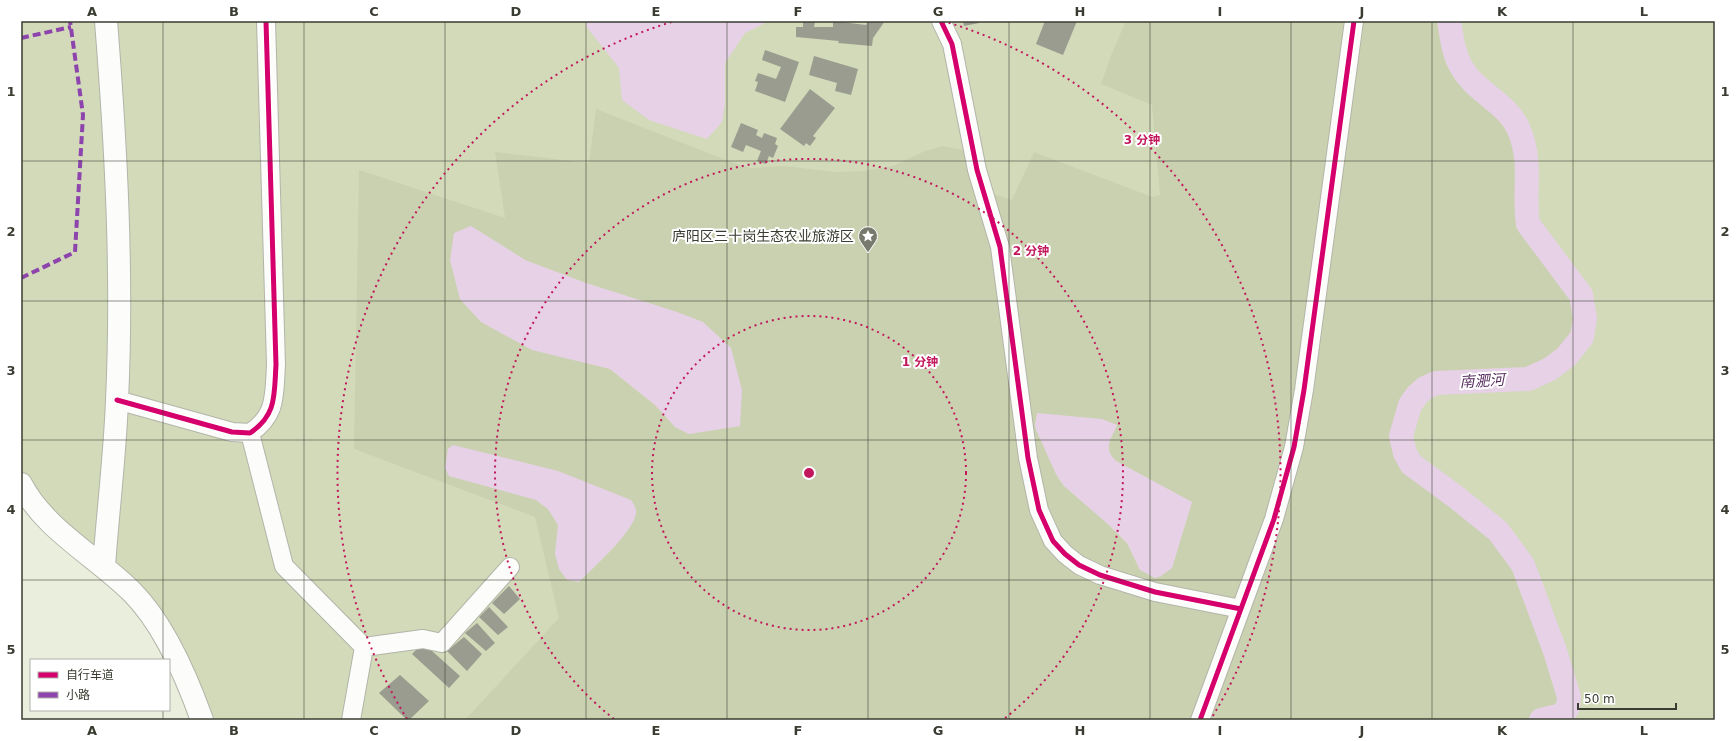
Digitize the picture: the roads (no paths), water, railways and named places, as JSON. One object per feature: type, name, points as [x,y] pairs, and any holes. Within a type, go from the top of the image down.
[{"type":"main road","points":[[104,566],[117,400],[120,276],[111,79],[106,21]]},
{"type":"main road","points":[[21,484],[27,496],[39,512],[104,566],[133,593],[152,616],[172,652],[202,720]]},
{"type":"street","points":[[117,400],[232,432],[250,433],[266,420],[271,409],[276,365],[266,21]]},
{"type":"street","points":[[941,21],[952,44],[977,170],[1000,247],[1028,458],[1039,510],[1048,530],[1054,541],[1065,554],[1079,565],[1100,575],[1155,592],[1241,609]]},
{"type":"street","points":[[1200,720],[1274,519],[1294,447],[1304,390],[1354,21]]},
{"type":"street","points":[[250,433],[284,566],[364,647]]},
{"type":"street","points":[[364,647],[423,639],[442,643],[510,567]]},
{"type":"street","points":[[351,720],[364,647]]},
{"type":"waterway","name":"南淝河","points":[[1449,21],[1455,51],[1462,68],[1475,84],[1507,112],[1519,130],[1526,154],[1528,224],[1581,295],[1585,318],[1582,337],[1566,357],[1550,369],[1528,379],[1436,383],[1425,388],[1417,395],[1410,405],[1401,436],[1405,453],[1411,464],[1456,497],[1498,531],[1523,565],[1555,651],[1569,697],[1568,707],[1564,713],[1541,720]]},
{"type":"place","name":"庐阳区三十岗生态农业旅游区","points":[[868,253]]}]
